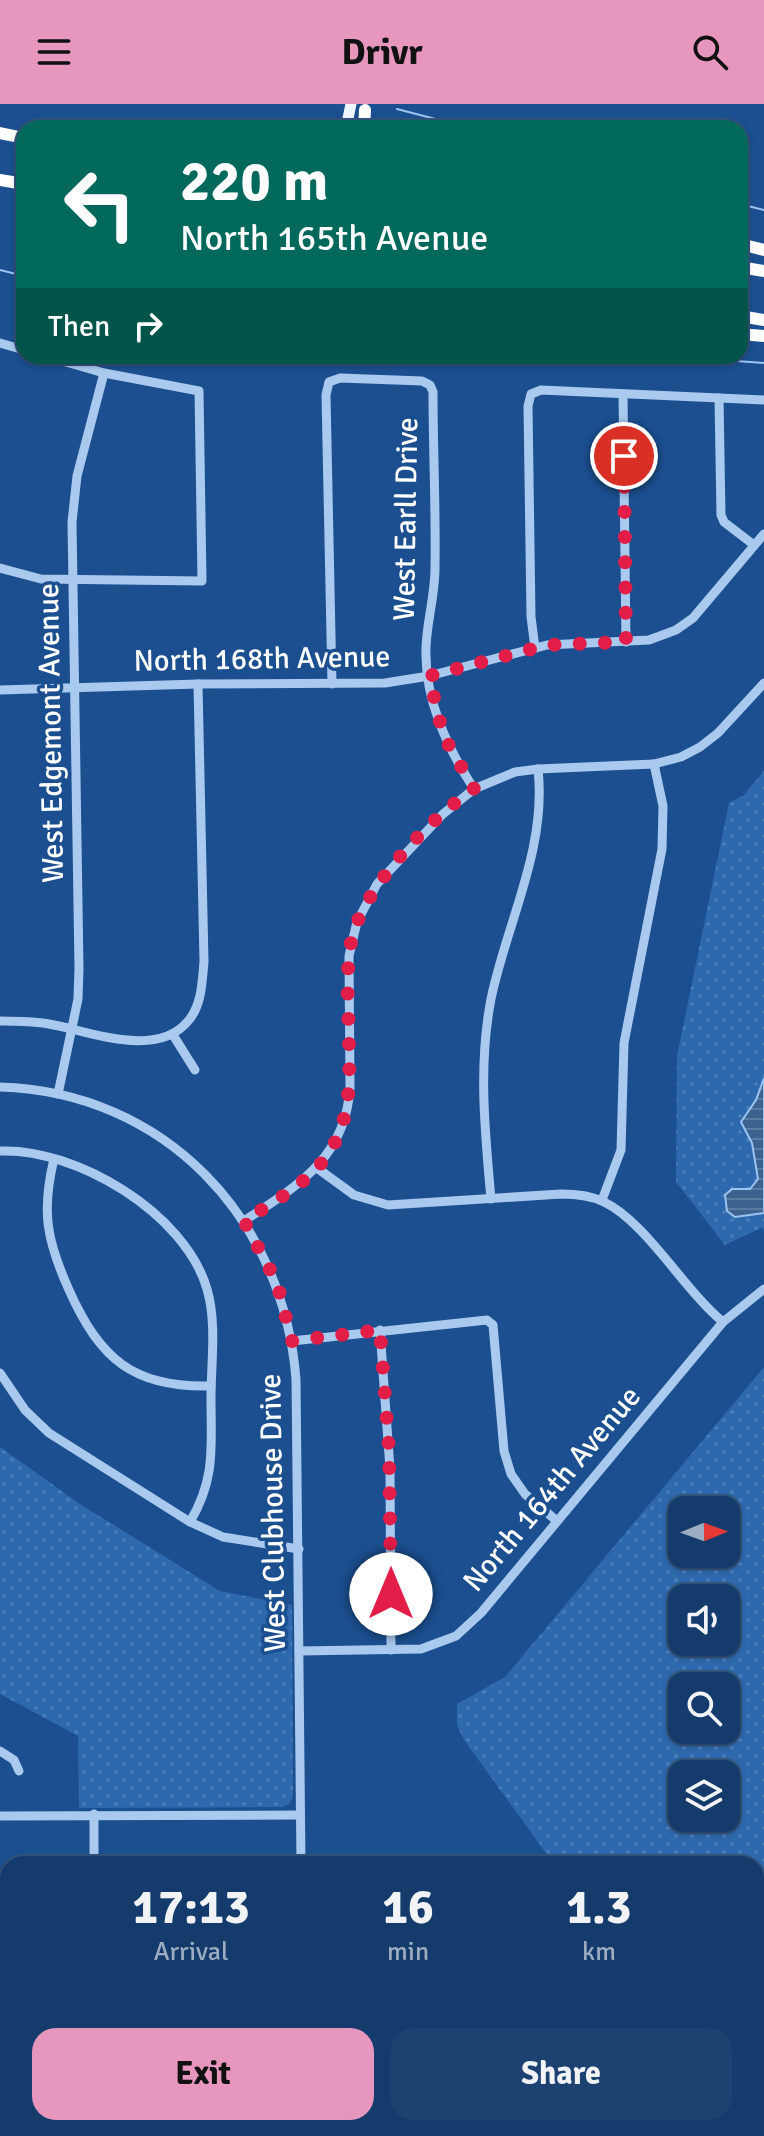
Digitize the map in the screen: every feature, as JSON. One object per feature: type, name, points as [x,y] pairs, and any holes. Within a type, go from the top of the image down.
[{"type":"street","points":[[0,568],[41,579],[72,581],[202,581],[199,391],[73,364]]},
{"type":"street","name":"West Edgemont Avenue","points":[[58,1094],[78,999],[79,968],[72,522],[77,476],[104,373]]},
{"type":"street","name":"West Earll Drive","points":[[332,684],[326,395],[329,382],[340,378],[422,381],[430,385],[433,392],[435,566],[426,648],[429,676],[443,735],[474,789]]},
{"type":"street","points":[[535,648],[531,605],[528,406],[531,394],[541,390],[764,400]]},
{"type":"street","points":[[623,394],[626,642]]},
{"type":"street","points":[[719,398],[721,515],[724,522],[754,545]]},
{"type":"street","name":"North 168th Avenue","points":[[0,690],[385,683],[429,676],[569,642],[626,642],[658,638],[684,625],[764,534]]},
{"type":"street","points":[[244,1221],[317,1168],[341,1130],[349,1098],[350,945],[366,902],[384,876],[451,807],[474,789],[502,776],[538,769],[654,764],[681,757],[709,741],[764,683]]},
{"type":"street","points":[[0,1021],[48,1024],[147,1041],[173,1035],[190,1019],[201,995],[204,962],[198,684]]},
{"type":"street","points":[[602,1200],[621,1150],[624,1043],[664,834],[663,806],[654,764]]},
{"type":"street","points":[[491,1199],[483,1103],[485,1038],[496,981],[538,828],[541,800],[538,769]]},
{"type":"street","points":[[173,1035],[195,1070]]},
{"type":"street","name":"West Clubhouse Drive","points":[[0,1087],[58,1094],[118,1115],[173,1147],[219,1189],[244,1221],[277,1283],[292,1341],[296,1379],[301,1856]]},
{"type":"street","points":[[0,1151],[54,1159],[99,1176],[134,1198],[167,1226],[202,1275],[209,1297],[210,1474],[204,1497],[190,1522]]},
{"type":"street","points":[[54,1159],[46,1196],[50,1243],[91,1335],[124,1366],[151,1380],[176,1386],[211,1386]]},
{"type":"street","points":[[317,1168],[345,1190],[376,1203],[401,1206],[561,1194],[585,1195],[602,1200],[638,1228],[700,1301],[723,1322]]},
{"type":"street","name":"North 164th Avenue","points":[[299,1651],[421,1649],[456,1636],[468,1627],[723,1322],[764,1289]]},
{"type":"street","points":[[292,1341],[487,1320],[493,1325],[504,1451],[511,1474],[525,1494],[557,1521]]},
{"type":"street","points":[[380,1330],[390,1469],[391,1650]]},
{"type":"street","points":[[0,1373],[25,1410],[49,1433],[190,1522],[223,1537],[299,1549]]},
{"type":"street","points":[[0,1751],[14,1760],[19,1771]]},
{"type":"street","points":[[94,1814],[94,1856]]},
{"type":"street","points":[[0,1816],[300,1815]]},
{"type":"shaded area","points":[[764,771],[764,1231],[761,1228],[725,1245],[676,1182],[677,1056],[729,803],[744,795]]},
{"type":"shaded area","points":[[764,1078],[764,1213],[735,1217],[727,1211],[725,1195],[732,1189],[750,1189],[758,1179],[752,1143],[741,1122],[756,1100]]},
{"type":"shaded area","points":[[764,1367],[764,1856],[548,1856],[464,1740],[457,1725],[457,1704],[505,1677]]},
{"type":"shaded area","points":[[0,1447],[80,1504],[220,1591],[292,1605],[293,1797],[289,1804],[283,1807],[79,1808],[78,1736],[0,1694]]},
{"type":"waterway","points":[[397,109],[439,120]]},
{"type":"waterway","points":[[748,206],[764,210]]},
{"type":"waterway","points":[[0,270],[16,274]]},
{"type":"waterway","points":[[748,362],[764,363]]},
{"type":"waterway","points":[[583,364],[614,364]]},
{"type":"route","points":[[391,1594],[389,1449],[380,1330],[292,1341],[277,1283],[244,1221],[301,1182],[324,1160],[335,1142],[349,1098],[348,969],[350,945],[357,922],[384,876],[451,807],[474,789],[443,735],[429,676],[547,645],[626,642],[624,456]]}]
